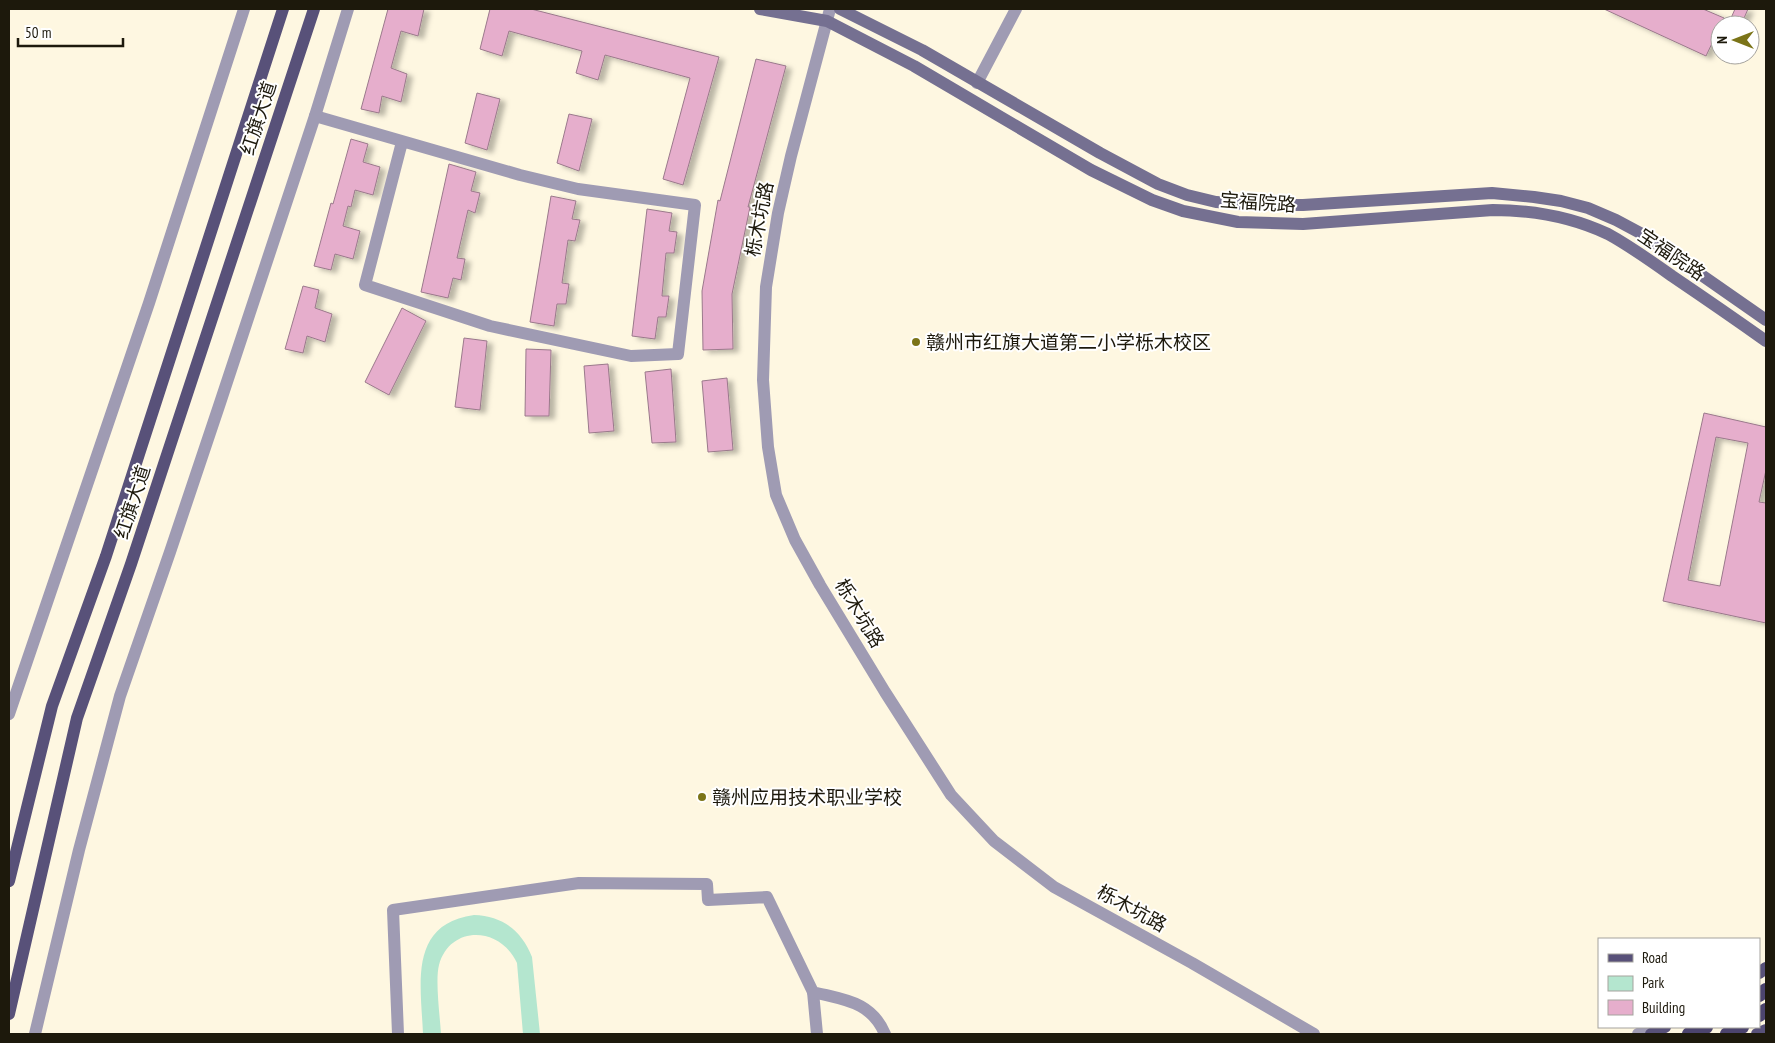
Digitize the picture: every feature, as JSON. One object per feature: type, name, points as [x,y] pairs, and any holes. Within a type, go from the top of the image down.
[{"type":"highway","points":[[1689,1034],[1704,1028]]},
{"type":"highway","points":[[1727,1034],[1740,1028]]},
{"type":"main road","name":"红旗大道","points":[[9,881],[52,706],[106,556],[283,9]]},
{"type":"main road","name":"红旗大道","points":[[9,1014],[77,718],[131,564],[314,9]]},
{"type":"main road","name":"宝福院路","points":[[760,9],[828,15],[1091,170],[1152,200],[1183,211],[1238,222],[1303,224],[1493,210],[1513,210],[1556,217],[1579,223],[1607,234],[1632,248],[1766,341]]},
{"type":"main road","name":"宝福院路","points":[[840,9],[922,50],[1100,154],[1158,184],[1187,195],[1216,202],[1240,205],[1303,205],[1492,194],[1534,197],[1588,208],[1644,235],[1766,320]]},
{"type":"main road","points":[[1651,1034],[1663,1028]]},
{"type":"main road","points":[[1757,1034],[1766,1030]]},
{"type":"street","points":[[9,714],[13,697],[149,303],[244,9]]},
{"type":"street","points":[[35,1034],[120,696],[170,552],[315,116],[348,9]]},
{"type":"street","points":[[968,98],[1016,9]]},
{"type":"street","name":"栎木坑路","points":[[828,15],[780,203],[766,287],[762,380],[768,447],[776,495],[795,540],[870,668],[937,774],[951,795],[994,841],[1054,887],[1192,963],[1314,1034]]},
{"type":"street","points":[[315,116],[520,175],[578,189],[695,205],[678,354],[631,356],[490,326],[365,285],[402,142]]},
{"type":"street","points":[[398,1034],[393,910],[579,883],[707,884],[708,900],[767,897],[813,992],[817,1034]]},
{"type":"street","points":[[813,992],[868,1009],[880,1024],[884,1034]]},
{"type":"street","points":[[1638,1034],[1652,1028]]},
{"type":"green space","points":[[474,915],[494,918],[502,922],[517,933],[528,948],[532,957],[540,1034],[523,1034],[517,963],[509,951],[499,942],[488,937],[476,935],[464,937],[453,943],[445,952],[439,965],[437,980],[441,1034],[423,1034],[421,977],[423,960],[428,944],[438,931],[453,921]]},
{"type":"building","points":[[388,9],[424,9],[418,36],[401,31],[391,68],[407,74],[401,102],[382,96],[379,113],[361,109]]},
{"type":"building","points":[[490,9],[531,9],[719,57],[683,185],[663,179],[690,78],[605,55],[598,80],[576,73],[582,51],[509,31],[502,56],[480,49]]},
{"type":"building","points":[[1604,9],[1703,9],[1717,15],[1710,15],[1710,48],[1706,56]]},
{"type":"building","points":[[1735,9],[1748,9],[1745,15],[1732,15]]},
{"type":"building","points":[[756,59],[786,66],[748,207],[750,207],[732,294],[733,349],[703,350],[702,291],[718,200],[720,201]]},
{"type":"building","points":[[477,93],[500,99],[487,150],[465,143]]},
{"type":"building","points":[[569,114],[592,119],[579,171],[557,163]]},
{"type":"building","points":[[351,139],[368,144],[363,162],[380,167],[373,195],[355,190],[351,207],[348,206],[343,226],[360,231],[353,259],[335,254],[331,270],[314,266]]},
{"type":"building","points":[[449,164],[476,172],[471,191],[480,193],[475,213],[468,210],[457,258],[465,259],[461,280],[453,278],[448,298],[421,292]]},
{"type":"building","points":[[551,196],[576,201],[572,219],[580,220],[575,241],[568,240],[562,283],[569,284],[566,304],[557,304],[554,326],[530,322]]},
{"type":"building","points":[[647,209],[672,213],[669,231],[677,232],[674,253],[666,253],[662,296],[669,296],[666,317],[658,317],[655,339],[632,336]]},
{"type":"building","points":[[303,286],[319,290],[315,308],[332,314],[325,342],[307,336],[303,353],[285,349]]},
{"type":"building","points":[[402,308],[426,321],[389,395],[365,382]]},
{"type":"building","points":[[464,338],[487,341],[480,410],[455,407]]},
{"type":"building","points":[[526,349],[551,350],[549,416],[525,416]]},
{"type":"building","points":[[608,364],[614,431],[589,433],[584,366]]},
{"type":"building","points":[[671,369],[676,442],[652,443],[645,372]]},
{"type":"building","points":[[727,378],[733,450],[708,452],[702,381]]},
{"type":"building","points":[[1704,413],[1766,427],[1766,470],[1759,502],[1766,503],[1766,623],[1663,601]],"holes":[[[1716,437],[1748,443],[1720,586],[1688,580]]]},
{"type":"place","name":"赣州市红旗大道第二小学栎木校区","points":[[916,342]]},
{"type":"place","name":"赣州应用技术职业学校","points":[[702,797]]}]
